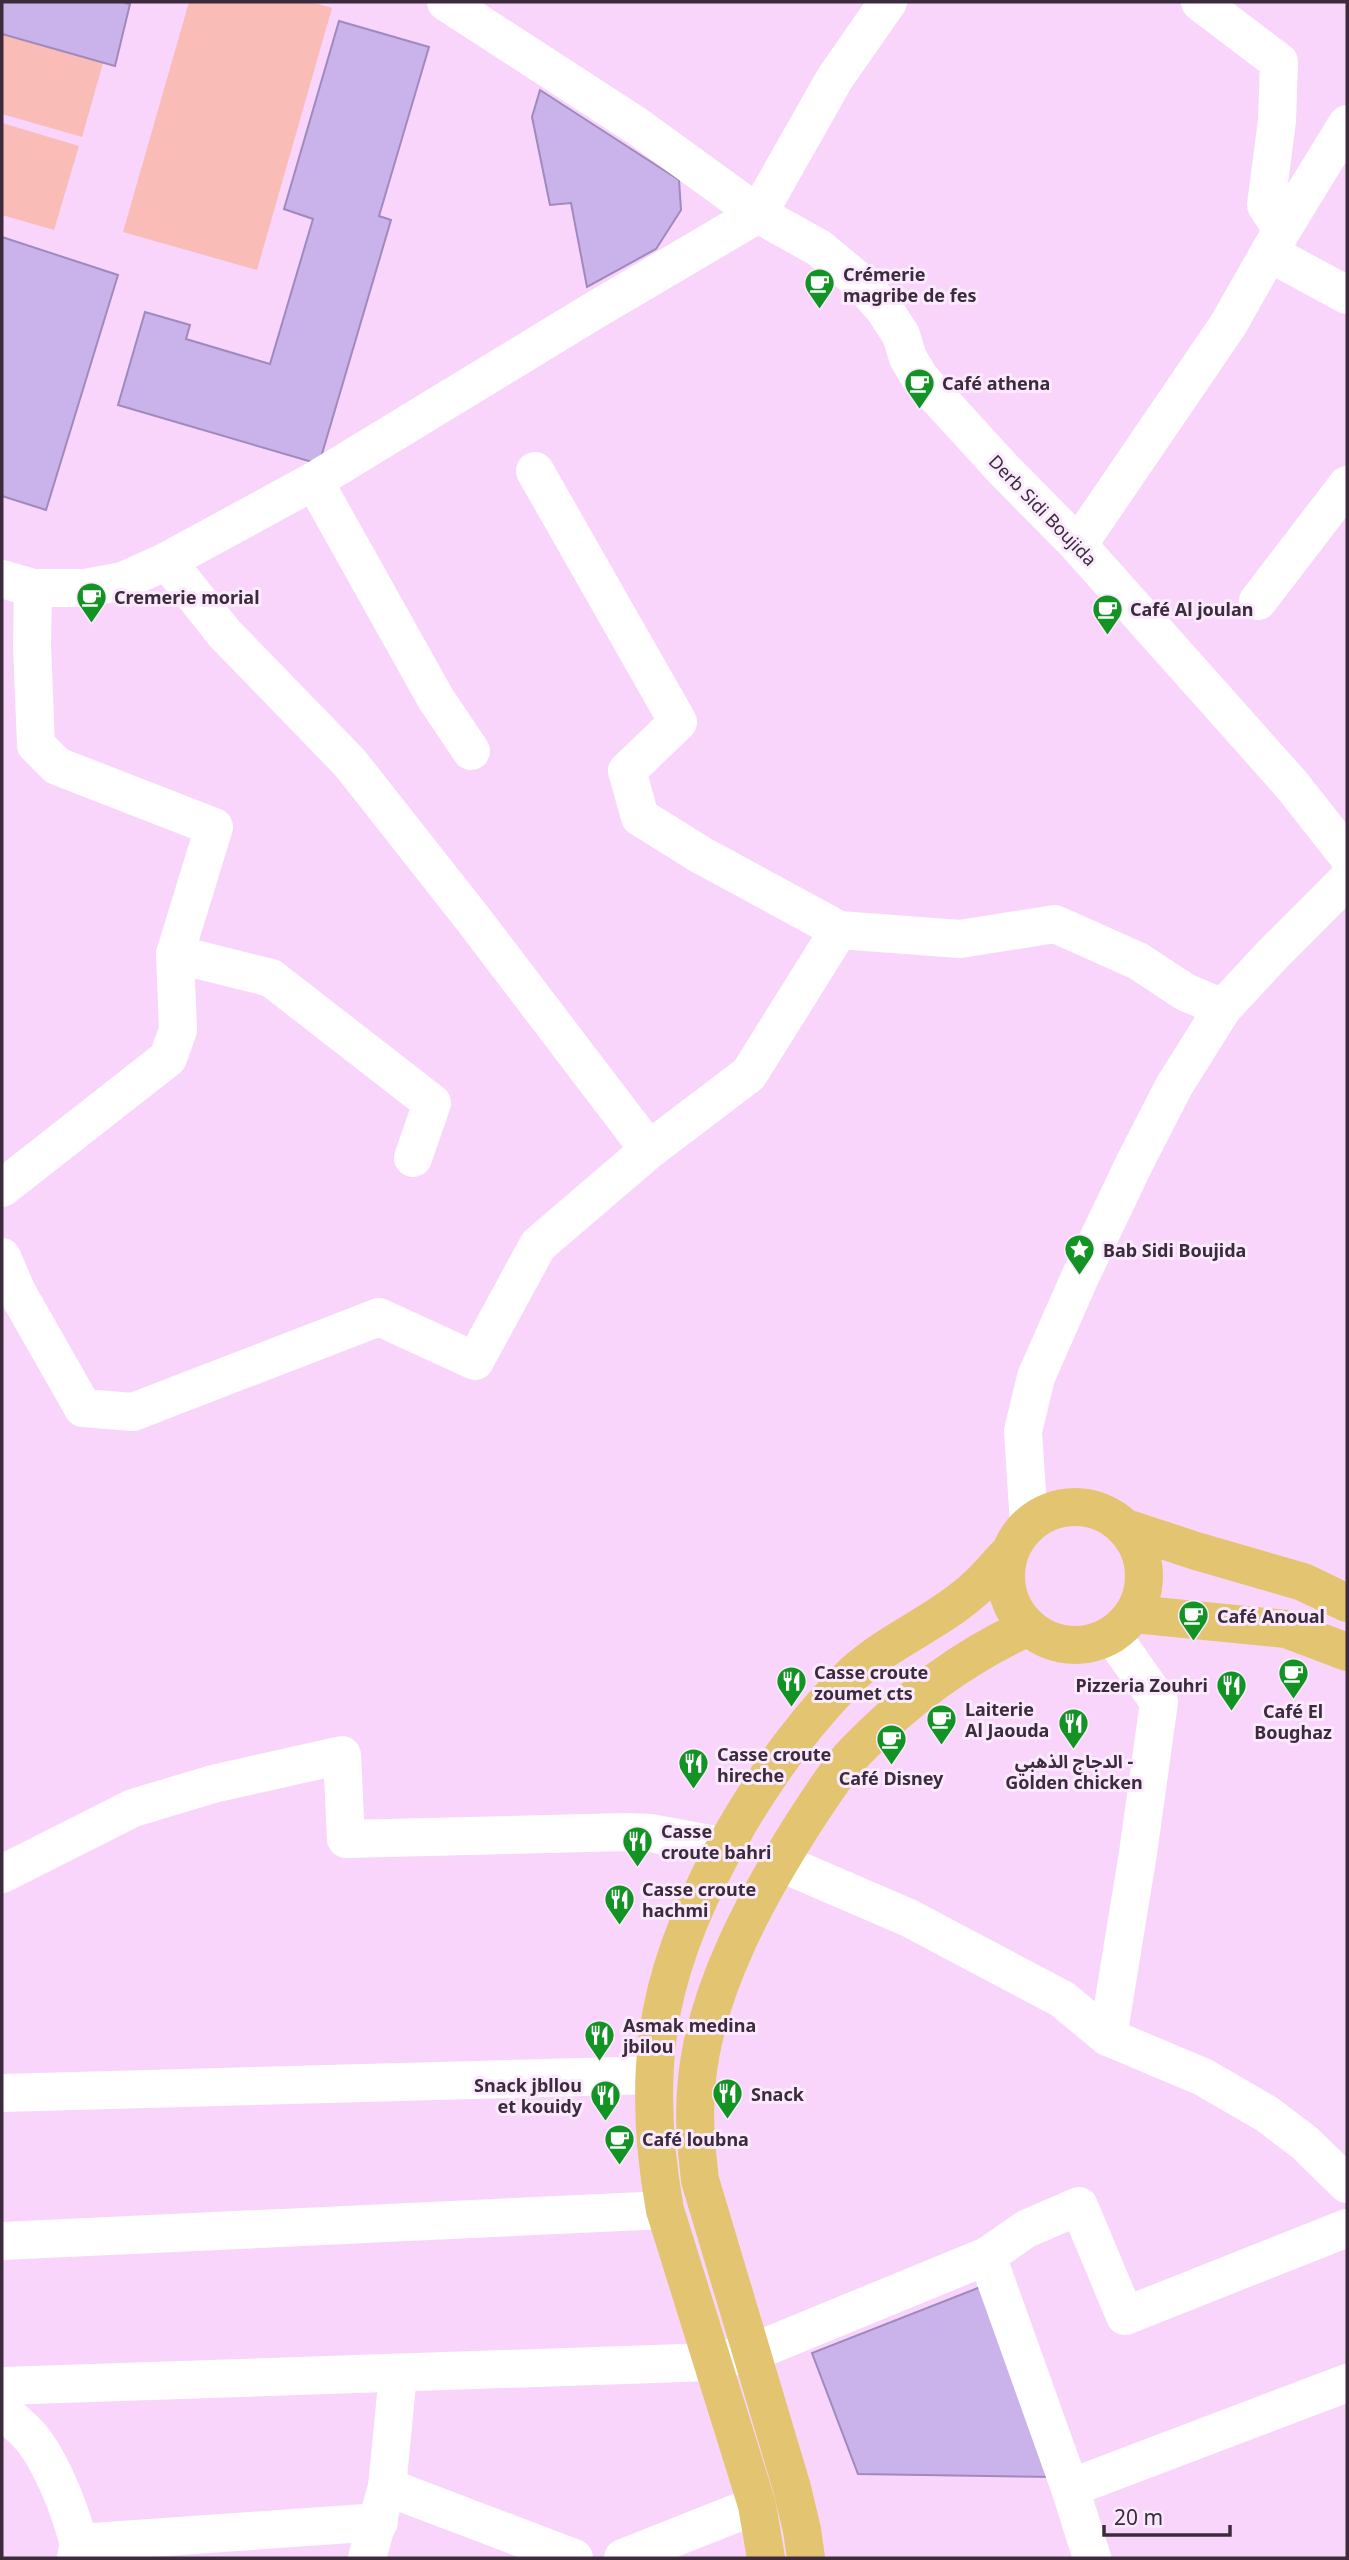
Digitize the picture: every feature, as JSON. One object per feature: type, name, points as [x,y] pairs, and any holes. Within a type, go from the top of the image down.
[{"type":"main road","points":[[766,2558],[757,2505],[665,2210],[655,2143],[654,2075],[668,1982],[692,1916],[726,1847],[772,1770],[795,1738],[837,1690],[877,1655],[971,1593],[1018,1539],[1051,1510],[1078,1506],[1104,1512],[1126,1528],[1303,1582],[1347,1603]]},
{"type":"main road","points":[[1018,1539],[1004,1581],[1012,1606],[1027,1628],[1046,1641],[1068,1646],[1092,1644],[1123,1625],[1143,1593],[1145,1570],[1139,1547],[1126,1528]]},
{"type":"main road","points":[[1123,1625],[1188,1621],[1286,1629],[1347,1652]]},
{"type":"main road","points":[[806,2558],[792,2488],[700,2180],[695,2144],[697,2080],[711,2013],[749,1919],[779,1862],[838,1772],[903,1708],[1000,1640],[1027,1628]]},
{"type":"street","name":"Derb Sidi Boujida","points":[[446,2],[638,126],[758,214],[820,248],[861,283],[884,309],[901,335],[908,358],[920,378],[1004,470],[1078,545],[1291,784],[1347,855]]},
{"type":"street","points":[[2,1188],[168,1058],[178,1030],[176,954],[215,827],[57,766],[36,745],[32,646],[18,583],[85,588],[123,581],[167,561],[314,481],[758,214],[835,78],[888,2]]},
{"type":"street","points":[[1200,2],[1279,62],[1277,121],[1266,205],[1276,241],[1347,295]]},
{"type":"street","points":[[1078,545],[1228,325],[1347,124]]},
{"type":"street","points":[[536,471],[678,722],[627,771],[640,817],[701,855],[839,930],[960,939],[1055,924],[1138,961],[1185,992],[1223,1008]]},
{"type":"street","points":[[314,481],[436,699],[471,751]]},
{"type":"street","points":[[1258,601],[1347,485]]},
{"type":"street","points":[[167,561],[224,633],[350,763],[649,1150]]},
{"type":"street","points":[[1018,1539],[1023,1431],[1036,1377],[1080,1277],[1141,1151],[1174,1086],[1223,1008],[1347,880]]},
{"type":"street","points":[[2,1258],[17,1292],[83,1408],[133,1412],[379,1317],[475,1361],[538,1245],[649,1150],[749,1074],[839,930]]},
{"type":"street","points":[[176,954],[271,978],[432,1103],[413,1158]]},
{"type":"street","points":[[1108,2037],[1159,1702],[1123,1625]]},
{"type":"street","points":[[2,1874],[133,1808],[212,1784],[342,1755],[346,1839],[626,1832],[650,1833],[726,1847]]},
{"type":"street","points":[[779,1862],[909,1918],[997,1962],[1062,1999],[1108,2037],[1203,2077],[1267,2114],[1305,2143],[1347,2184]]},
{"type":"street","points":[[2,2093],[654,2075]]},
{"type":"street","points":[[2,2386],[712,2362],[751,2353],[987,2256],[1026,2229],[1079,2206],[1125,2316],[1347,2228]]},
{"type":"street","points":[[2,2241],[665,2210]]},
{"type":"street","points":[[987,2256],[1070,2488],[1092,2558]]},
{"type":"street","points":[[367,2558],[383,2505],[398,2374]]},
{"type":"street","points":[[1070,2488],[1347,2383]]},
{"type":"street","points":[[2,2411],[21,2426],[40,2451],[55,2480],[79,2553],[383,2505],[574,2558]]},
{"type":"street","points":[[623,2558],[757,2505]]},
{"type":"shaded area","points":[[189,2],[311,2],[332,8],[257,270],[123,232]]},
{"type":"shaded area","points":[[2,34],[103,63],[82,137],[2,114]]},
{"type":"shaded area","points":[[2,123],[79,146],[54,230],[2,215]]},
{"type":"building","points":[[2,2],[130,4],[115,66],[2,34]]},
{"type":"building","points":[[339,21],[429,47],[379,216],[391,220],[319,464],[118,405],[145,312],[190,325],[186,339],[270,364],[313,219],[284,209]]},
{"type":"building","points":[[540,90],[679,180],[681,210],[656,249],[587,287],[571,203],[550,205],[532,117]]},
{"type":"building","points":[[2,237],[118,275],[46,510],[2,496]]},
{"type":"building","points":[[983,2286],[1056,2477],[858,2474],[812,2353]]},
{"type":"place","name":"Crémerie magribe de fes","points":[[820,311]]},
{"type":"place","name":"Café athena","points":[[919,410]]},
{"type":"place","name":"Cremerie morial","points":[[91,624]]},
{"type":"place","name":"Café Al joulan","points":[[1107,636]]},
{"type":"place","name":"Bab Sidi Boujida","points":[[1080,1277]]},
{"type":"place","name":"Café Anoual","points":[[1194,1643]]},
{"type":"place","name":"Café El Boughaz","points":[[1293,1700]]},
{"type":"place","name":"Casse croute zoumet cts","points":[[791,1709]]},
{"type":"place","name":"Pizzeria Zouhri","points":[[1231,1712]]},
{"type":"place","name":"Laiterie Al Jaouda","points":[[942,1746]]},
{"type":"place","name":"الدجاج الذهبي - Golden chicken","points":[[1074,1750]]},
{"type":"place","name":"Café Disney","points":[[891,1767]]},
{"type":"place","name":"Casse croute hireche","points":[[694,1791]]},
{"type":"place","name":"Casse croute bahri","points":[[638,1868]]},
{"type":"place","name":"Casse croute hachmi","points":[[619,1926]]},
{"type":"place","name":"Asmak medina jbilou","points":[[600,2062]]},
{"type":"place","name":"Snack","points":[[728,2121]]},
{"type":"place","name":"Snack jbllou et kouidy","points":[[605,2122]]},
{"type":"place","name":"Café loubna","points":[[619,2166]]}]
